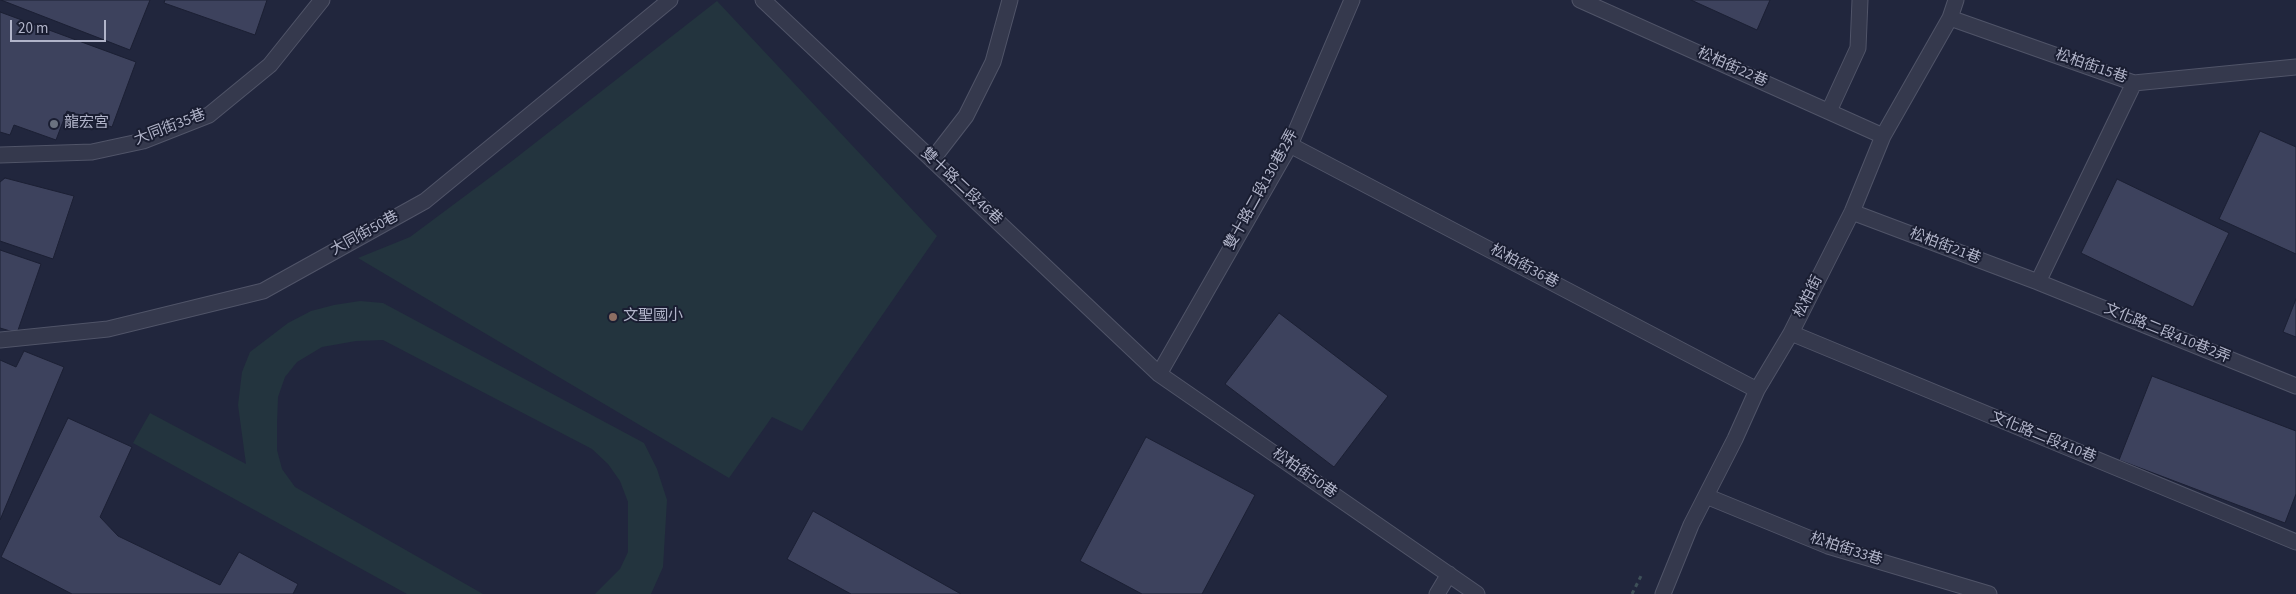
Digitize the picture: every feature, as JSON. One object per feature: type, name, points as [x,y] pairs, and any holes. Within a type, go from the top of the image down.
[{"type":"street","name":"大同街35巷","points":[[0,155],[92,152],[143,141],[209,115],[270,65],[322,0]]},
{"type":"street","name":"大同街50巷","points":[[0,340],[108,329],[263,291],[425,201],[670,0]]},
{"type":"street","name":"雙十路二段46巷","points":[[763,0],[1159,374]]},
{"type":"street","points":[[932,160],[966,116],[993,62],[1010,0]]},
{"type":"street","name":"雙十路二段130巷2弄","points":[[1159,374],[1290,145],[1352,0]]},
{"type":"street","name":"松柏街22巷","points":[[1580,0],[1883,136]]},
{"type":"street","points":[[1829,111],[1858,48],[1860,0]]},
{"type":"street","name":"松柏街","points":[[1663,594],[1691,525],[1735,439],[1757,390],[1791,333],[1852,212],[1883,136],[1950,18],[1956,0]]},
{"type":"street","name":"松柏街15巷","points":[[1950,18],[2134,83],[2296,67]]},
{"type":"street","points":[[2038,282],[2134,83]]},
{"type":"street","name":"松柏街36巷","points":[[1290,145],[1757,390]]},
{"type":"street","name":"松柏街21巷","points":[[1852,212],[2038,282]]},
{"type":"street","name":"文化路二段410巷2弄","points":[[2038,282],[2296,386]]},
{"type":"street","name":"文化路二段410巷","points":[[1791,333],[2296,542]]},
{"type":"street","name":"松柏街50巷","points":[[1159,374],[1477,594]]},
{"type":"street","name":"松柏街33巷","points":[[1706,496],[1828,546],[1989,594]]},
{"type":"street","points":[[1437,594],[1449,574]]},
{"type":"shaded area","points":[[717,1],[937,236],[802,431],[772,417],[729,478],[358,258],[410,237],[512,161]]},
{"type":"shaded area","points":[[360,301],[383,303],[644,443],[657,469],[667,500],[663,567],[651,594],[595,594],[620,569],[628,552],[628,502],[620,481],[608,464],[592,449],[383,340],[356,341],[322,347],[297,362],[285,377],[278,397],[277,423],[277,450],[282,469],[295,487],[483,594],[407,594],[133,443],[150,413],[246,464],[238,405],[242,372],[250,352],[288,323],[311,311]]},
{"type":"building","points":[[1,0],[150,0],[130,50]]},
{"type":"building","points":[[165,0],[267,0],[255,35],[164,3]]},
{"type":"building","points":[[1691,0],[1770,0],[1757,30]]},
{"type":"building","points":[[0,12],[136,62],[112,127],[67,111],[56,140],[14,125],[10,135],[0,132]]},
{"type":"building","points":[[2260,131],[2296,147],[2296,254],[2219,219]]},
{"type":"building","points":[[5,178],[74,196],[53,259],[0,241],[0,182]]},
{"type":"building","points":[[2117,179],[2229,233],[2193,307],[2081,253]]},
{"type":"building","points":[[0,250],[41,264],[17,333],[0,328]]},
{"type":"building","points":[[2296,299],[2296,337],[2283,332]]},
{"type":"building","points":[[1279,313],[1388,396],[1334,467],[1225,384]]},
{"type":"building","points":[[24,351],[64,367],[0,520],[0,360],[16,367]]},
{"type":"building","points":[[2152,376],[2296,431],[2296,494],[2285,523],[2119,460]]},
{"type":"building","points":[[68,418],[132,447],[100,517],[118,536],[220,585],[239,552],[298,584],[293,594],[72,594],[1,557]]},
{"type":"building","points":[[1146,437],[1255,495],[1202,594],[1142,594],[1080,561]]},
{"type":"building","points":[[813,511],[961,594],[851,594],[787,559]]},
{"type":"place","name":"龍宏宮","points":[[54,124]]},
{"type":"place","name":"文聖國小","points":[[613,317]]}]
